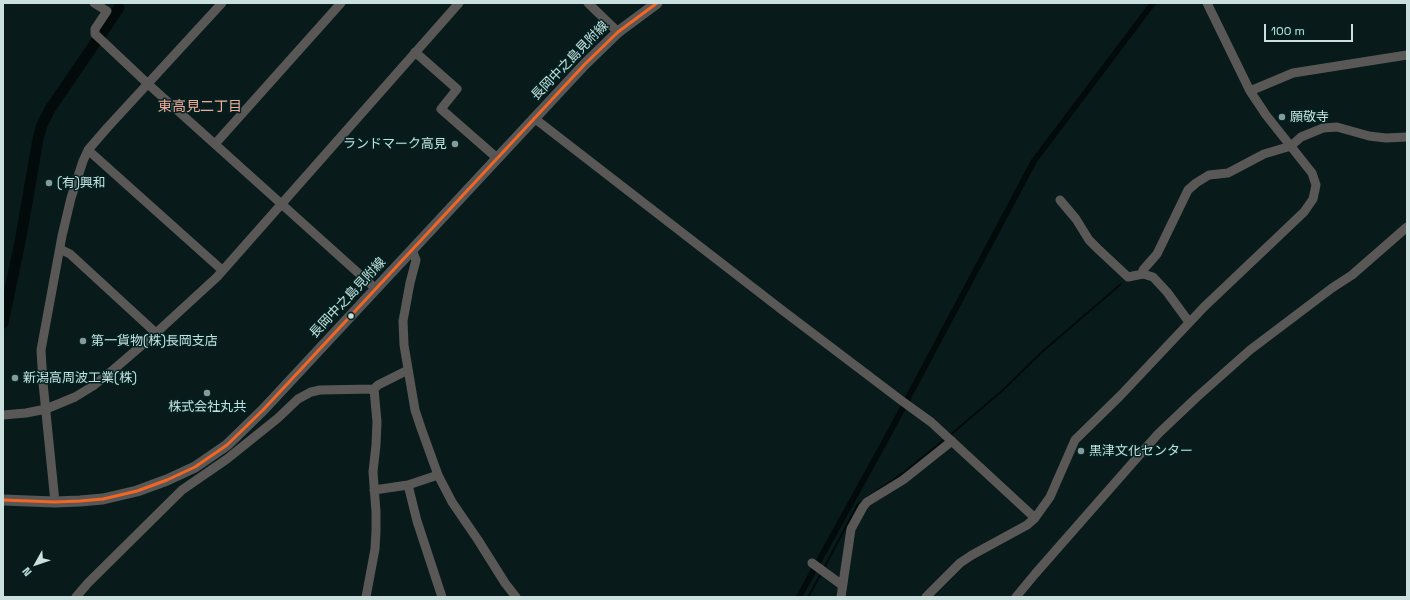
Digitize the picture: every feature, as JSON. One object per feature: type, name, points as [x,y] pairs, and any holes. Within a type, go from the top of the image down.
[{"type":"main road","name":"長岡中之島見附線","points":[[3,500],[55,502],[103,499],[137,491],[183,473],[214,454],[241,432],[376,289],[565,84],[618,32],[657,3]]},
{"type":"street","points":[[94,3],[107,11],[95,29],[95,34],[148,84],[376,289]]},
{"type":"street","points":[[215,144],[341,3]]},
{"type":"street","points":[[3,415],[46,409],[75,397],[93,386],[156,333],[217,277],[459,3]]},
{"type":"street","points":[[588,3],[618,32]]},
{"type":"street","points":[[926,597],[960,563],[1027,525],[1035,518],[1050,497],[1075,440],[1120,396],[1189,322],[1310,204],[1315,194],[1315,179],[1309,168],[1266,115],[1250,91],[1207,3]]},
{"type":"street","points":[[55,502],[41,350],[71,198],[83,161],[88,150],[217,5]]},
{"type":"street","points":[[415,52],[457,89],[441,109],[497,158]]},
{"type":"street","points":[[1250,91],[1293,73],[1407,55]]},
{"type":"street","points":[[534,118],[782,310],[931,422],[1035,518]]},
{"type":"street","points":[[1143,274],[1143,270],[1157,254],[1188,190],[1210,175],[1228,173],[1264,154],[1291,146],[1306,135],[1330,127],[1337,127],[1369,136],[1386,138],[1407,137]]},
{"type":"street","points":[[88,150],[222,270]]},
{"type":"street","points":[[1060,200],[1076,219],[1089,240],[1128,277],[1143,274],[1153,277],[1162,286],[1189,322]]},
{"type":"street","points":[[1016,597],[1158,434],[1250,350],[1320,297],[1352,275],[1407,227]]},
{"type":"street","points":[[60,249],[70,254],[156,333]]},
{"type":"street","points":[[412,250],[416,256],[416,260],[410,283],[404,321],[404,345],[416,410],[421,428],[438,474],[452,502],[505,583],[516,597]]},
{"type":"street","points":[[76,597],[102,568],[186,487],[227,459],[278,418],[298,399],[311,392],[320,390],[374,389],[378,385],[408,370]]},
{"type":"street","points":[[366,597],[375,549],[376,512],[373,472],[377,422],[374,389]]},
{"type":"street","points":[[841,597],[851,529],[862,507],[867,502],[903,480],[952,440]]},
{"type":"street","points":[[183,473],[186,487]]},
{"type":"street","points":[[374,490],[408,485],[438,474]]},
{"type":"street","points":[[408,485],[417,521],[442,597]]},
{"type":"street","points":[[812,563],[842,585]]},
{"type":"waterway","points":[[119,8],[123,3]]},
{"type":"waterway","points":[[799,597],[891,430],[1034,161],[1153,3]]},
{"type":"waterway","points":[[3,323],[21,237],[38,139],[42,125],[50,109],[119,8]]},
{"type":"waterway","points":[[949,436],[1003,390],[1043,351],[1121,284]]},
{"type":"waterway","points":[[868,497],[906,471],[946,438]]},
{"type":"waterway","points":[[824,568],[858,504],[863,501]]},
{"type":"waterway","points":[[808,597],[821,574]]},
{"type":"transit line","points":[[3,500],[55,502],[80,501],[103,499],[137,491],[167,480],[195,467],[227,445],[263,410],[585,64],[618,32],[657,3]]},
{"type":"place","name":"願敬寺","points":[[1282,117]]},
{"type":"place","name":"ランドマーク高見","points":[[455,144]]},
{"type":"place","name":"(有)興和","points":[[49,183]]},
{"type":"place","name":"第一貨物(株)長岡支店","points":[[83,341]]},
{"type":"place","name":"新潟高周波工業(株)","points":[[15,378]]},
{"type":"place","name":"株式会社丸共","points":[[207,393]]},
{"type":"place","name":"黒津文化センター","points":[[1081,451]]},
{"type":"district","name":"東高見二丁目","points":[[200,107]]}]
